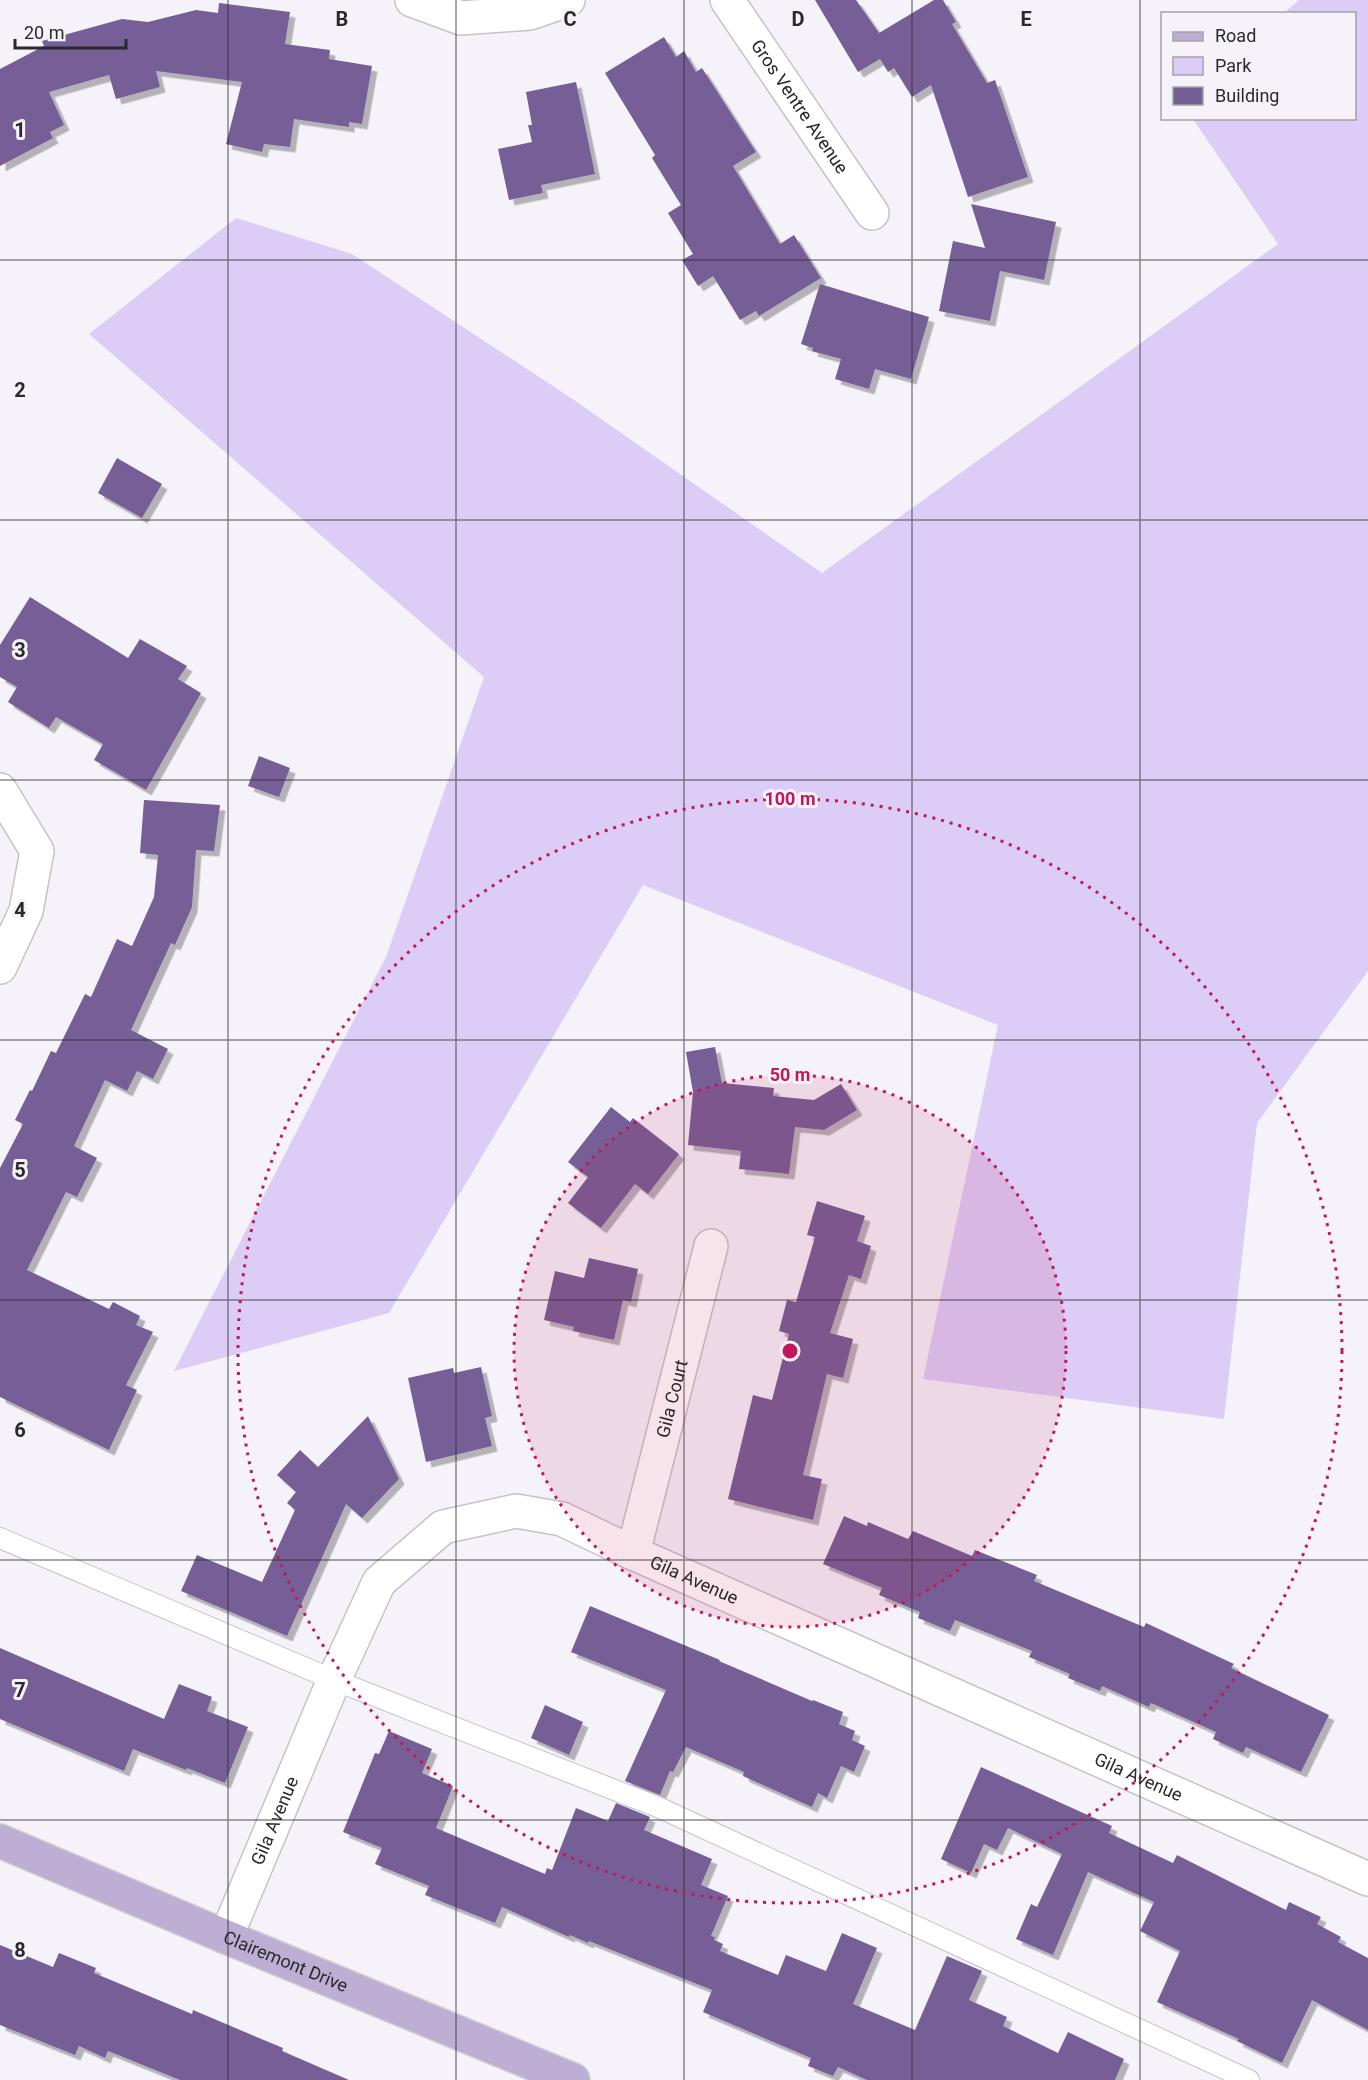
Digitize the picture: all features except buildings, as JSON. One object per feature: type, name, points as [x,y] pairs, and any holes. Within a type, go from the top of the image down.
[{"type":"main road","name":"Clairemont Drive","points":[[0,1840],[226,1937],[573,2080]]},
{"type":"street","points":[[412,0],[461,18],[530,13],[568,0]]},
{"type":"street","name":"Gros Ventre Avenue","points":[[727,0],[872,213]]},
{"type":"street","points":[[0,790],[37,851],[26,911],[0,967]]},
{"type":"street","name":"Gila Court","points":[[633,1553],[711,1246]]},
{"type":"street","name":"Gila Avenue","points":[[226,1937],[334,1680],[379,1582],[443,1527],[516,1511],[562,1519],[633,1553],[1368,1879]]},
{"type":"lane","points":[[0,1538],[334,1680],[658,1807],[1249,2080]]},
{"type":"green space","points":[[1299,0],[1368,0],[1368,971],[1257,1123],[1224,1419],[923,1379],[998,1025],[643,885],[389,1313],[174,1371],[386,957],[484,677],[89,334],[236,218],[352,254],[571,398],[822,573],[1278,244],[1194,120],[1356,120],[1356,12],[1285,12]]}]
